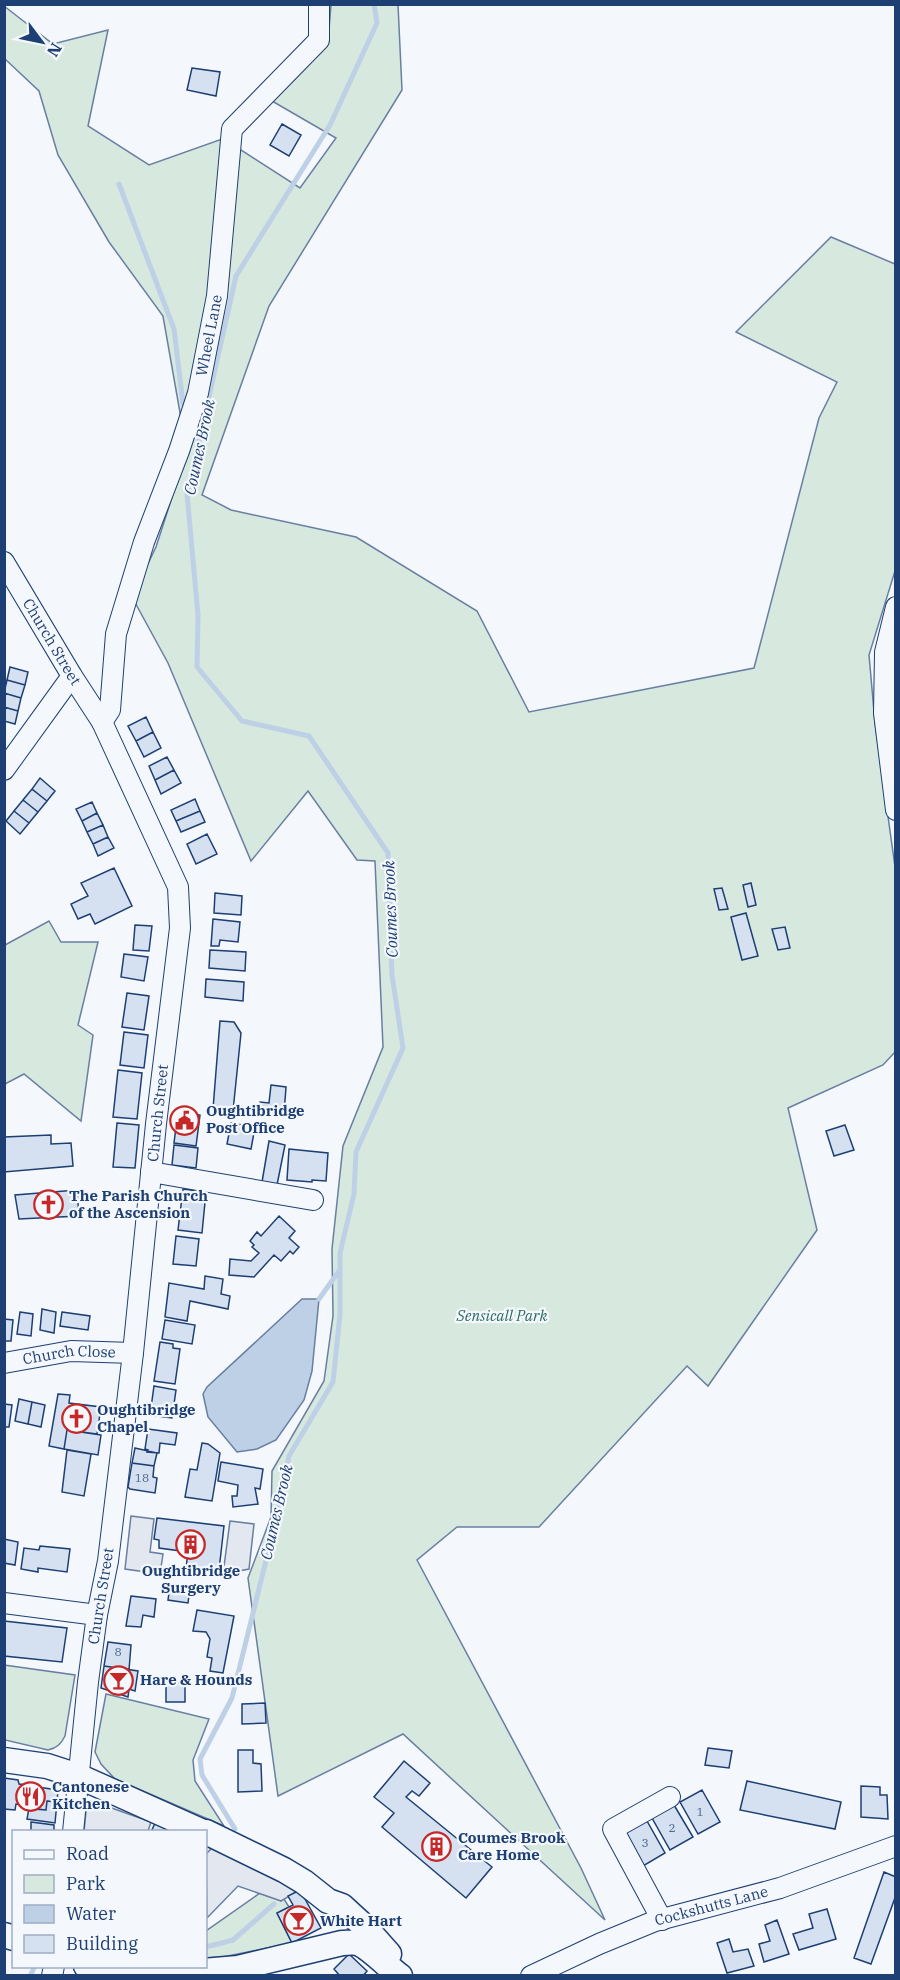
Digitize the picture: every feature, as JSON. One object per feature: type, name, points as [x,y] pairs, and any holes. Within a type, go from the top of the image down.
[{"type":"main road","points":[[4,1760],[47,1766],[78,1776],[200,1830]]},
{"type":"main road","points":[[207,1833],[284,1870],[328,1901],[342,1906],[393,1958],[400,1976]]},
{"type":"main road","points":[[328,1901],[338,1920],[342,1943]]},
{"type":"main road","points":[[96,1968],[156,1975],[238,1968],[342,1943],[360,1944],[400,1976]]},
{"type":"street","name":"Wheel Lane","points":[[102,722],[110,710],[116,634],[144,542],[179,451],[198,393],[217,296],[232,129],[318,40],[319,4]]},
{"type":"street","name":"Church Street","points":[[4,562],[102,722],[177,887],[180,928],[151,1172],[133,1353],[108,1561],[97,1615],[73,1830]]},
{"type":"street","points":[[896,607],[885,652],[884,713],[896,810]]},
{"type":"street","points":[[4,770],[72,676]]},
{"type":"street","points":[[151,1172],[313,1200]]},
{"type":"street","name":"Church Close","points":[[4,1363],[71,1351],[133,1353]]},
{"type":"street","points":[[4,1603],[97,1615]]},
{"type":"street","points":[[662,1920],[613,1829],[670,1797]]},
{"type":"street","name":"Cockshutts Lane","points":[[531,1976],[599,1944],[662,1920],[780,1888],[896,1846]]},
{"type":"green space","name":"Sensicall Park","points":[[331,5],[398,5],[402,90],[269,306],[202,495],[231,510],[356,537],[477,611],[529,712],[754,668],[819,418],[837,382],[736,332],[831,237],[895,264],[895,571],[869,655],[875,723],[896,874],[895,1052],[883,1065],[788,1108],[817,1230],[708,1386],[687,1366],[539,1527],[457,1527],[417,1560],[581,1868],[605,1920],[403,1734],[278,1796],[248,1578],[271,1517],[272,1471],[324,1381],[333,1316],[332,1249],[343,1146],[383,1047],[375,861],[357,860],[308,791],[251,861],[168,663],[132,597],[156,547],[205,395],[238,148],[300,188],[336,138],[272,101],[328,42]]},
{"type":"green space","points":[[4,6],[53,44],[108,30],[88,126],[149,165],[222,139],[210,302],[182,424],[163,316],[109,242],[58,155],[39,91],[5,59]]},
{"type":"green space","points":[[49,921],[61,942],[98,942],[78,1025],[93,1035],[81,1121],[24,1074],[5,1084],[5,945]]},
{"type":"green space","points":[[4,1665],[75,1675],[65,1736],[56,1747],[48,1750],[5,1740]]},
{"type":"green space","points":[[106,1694],[209,1719],[193,1760],[195,1781],[224,1826],[115,1779],[101,1764],[95,1752]]},
{"type":"green space","points":[[260,1893],[281,1901],[284,1899],[289,1907],[277,1913],[292,1943],[223,1957],[207,1958],[207,1930]]},
{"type":"shaded area","points":[[131,1516],[154,1519],[150,1552],[163,1554],[160,1574],[125,1569]]},
{"type":"shaded area","points":[[230,1521],[254,1524],[249,1569],[223,1574]]},
{"type":"shaded area","points":[[92,1801],[151,1822],[148,1830],[84,1830],[86,1811]]},
{"type":"shaded area","points":[[212,1848],[279,1879],[298,1891],[281,1901],[238,1886],[207,1918],[207,1853]]},
{"type":"water","points":[[302,1299],[319,1299],[312,1371],[304,1400],[276,1440],[257,1449],[237,1452],[208,1417],[203,1394],[207,1387]]},
{"type":"building","points":[[192,68],[220,72],[216,96],[187,90]]},
{"type":"building","points":[[282,124],[301,135],[289,156],[270,145]]},
{"type":"building","points":[[10,667],[28,672],[25,685],[7,680]]},
{"type":"building","points":[[7,680],[25,685],[21,698],[4,693]]},
{"type":"building","points":[[4,693],[21,698],[18,711],[4,707]]},
{"type":"building","points":[[4,707],[18,711],[15,724],[4,721]]},
{"type":"building","points":[[146,717],[153,732],[136,741],[128,726]]},
{"type":"building","points":[[153,732],[161,748],[144,757],[136,741]]},
{"type":"building","points":[[167,757],[174,770],[155,780],[149,766]]},
{"type":"building","points":[[174,770],[181,783],[161,794],[155,780]]},
{"type":"building","points":[[40,778],[55,791],[47,801],[32,789]]},
{"type":"building","points":[[32,789],[47,801],[38,812],[23,800]]},
{"type":"building","points":[[195,799],[200,811],[176,821],[171,810]]},
{"type":"building","points":[[23,800],[38,812],[29,823],[14,811]]},
{"type":"building","points":[[92,802],[97,813],[82,821],[76,809]]},
{"type":"building","points":[[14,811],[29,823],[20,834],[6,821]]},
{"type":"building","points":[[200,811],[205,822],[181,832],[176,821]]},
{"type":"building","points":[[97,813],[103,825],[87,832],[82,821]]},
{"type":"building","points":[[103,825],[108,837],[93,844],[87,832]]},
{"type":"building","points":[[207,834],[217,854],[196,864],[187,844]]},
{"type":"building","points":[[108,837],[114,848],[98,856],[93,844]]},
{"type":"building","points":[[114,868],[132,906],[95,924],[90,914],[78,919],[71,904],[88,896],[81,883]]},
{"type":"building","points":[[751,883],[756,905],[748,907],[743,885]]},
{"type":"building","points":[[722,888],[728,909],[719,910],[714,889]]},
{"type":"building","points":[[215,893],[242,896],[241,915],[214,913]]},
{"type":"building","points":[[746,913],[758,956],[742,960],[731,917]]},
{"type":"building","points":[[213,919],[240,922],[238,942],[220,940],[219,946],[211,946]]},
{"type":"building","points":[[135,925],[152,926],[149,951],[133,950]]},
{"type":"building","points":[[785,927],[790,948],[778,950],[772,929]]},
{"type":"building","points":[[210,950],[246,952],[245,971],[209,968]]},
{"type":"building","points":[[124,954],[148,957],[144,981],[121,977]]},
{"type":"building","points":[[206,979],[244,982],[243,1001],[205,997]]},
{"type":"building","points":[[127,993],[149,996],[144,1030],[122,1027]]},
{"type":"building","points":[[220,1021],[234,1022],[241,1033],[233,1111],[213,1109]]},
{"type":"building","points":[[124,1032],[148,1035],[144,1068],[120,1065]]},
{"type":"building","points":[[118,1070],[142,1073],[137,1119],[113,1117]]},
{"type":"building","points":[[271,1085],[286,1087],[284,1114],[259,1111],[260,1102],[269,1103]]},
{"type":"building","points":[[178,1111],[200,1115],[196,1146],[174,1143]]},
{"type":"building","points":[[117,1123],[139,1125],[135,1168],[113,1167]]},
{"type":"building","points":[[231,1123],[255,1127],[251,1149],[227,1144]]},
{"type":"building","points":[[845,1125],[854,1150],[834,1156],[826,1131]]},
{"type":"building","points":[[51,1135],[51,1144],[71,1143],[73,1166],[4,1172],[4,1137]]},
{"type":"building","points":[[269,1141],[285,1145],[277,1185],[262,1182]]},
{"type":"building","points":[[174,1145],[198,1148],[196,1168],[172,1165]]},
{"type":"building","points":[[289,1149],[328,1153],[326,1181],[287,1180]]},
{"type":"building","points":[[183,1189],[206,1192],[202,1233],[178,1230]]},
{"type":"building","name":"The Parish Church of the Ascension","points":[[77,1190],[79,1216],[19,1219],[15,1195]]},
{"type":"building","points":[[279,1216],[295,1231],[289,1238],[299,1247],[293,1254],[290,1251],[281,1261],[274,1255],[254,1277],[229,1275],[230,1259],[251,1261],[259,1253],[252,1247],[254,1245],[250,1241],[257,1232],[261,1236]]},
{"type":"building","points":[[176,1236],[199,1239],[196,1266],[173,1264]]},
{"type":"building","points":[[205,1276],[223,1279],[221,1294],[230,1296],[228,1309],[190,1301],[187,1321],[165,1317],[169,1283],[204,1289]]},
{"type":"building","points":[[42,1309],[56,1312],[54,1333],[40,1330]]},
{"type":"building","points":[[20,1312],[33,1314],[31,1336],[17,1334]]},
{"type":"building","points":[[62,1312],[90,1316],[88,1330],[60,1326]]},
{"type":"building","points":[[4,1319],[13,1320],[11,1341],[4,1341]]},
{"type":"building","points":[[165,1320],[195,1325],[192,1344],[162,1339]]},
{"type":"building","points":[[160,1342],[173,1344],[173,1348],[180,1349],[175,1384],[154,1381]]},
{"type":"building","points":[[154,1386],[176,1390],[172,1418],[150,1415]]},
{"type":"building","name":"Oughtibridge Chapel","points":[[58,1394],[70,1395],[69,1403],[101,1407],[97,1434],[67,1430],[64,1449],[49,1446]]},
{"type":"building","points":[[19,1399],[32,1402],[28,1424],[15,1421]]},
{"type":"building","points":[[32,1402],[45,1405],[41,1427],[28,1424]]},
{"type":"building","points":[[4,1404],[12,1405],[9,1427],[4,1427]]},
{"type":"building","points":[[148,1429],[177,1433],[175,1445],[160,1443],[159,1453],[147,1452],[148,1450],[145,1449]]},
{"type":"building","points":[[67,1430],[101,1435],[98,1455],[64,1449]]},
{"type":"building","points":[[202,1443],[208,1444],[220,1453],[212,1501],[185,1497],[190,1469],[197,1470]]},
{"type":"building","points":[[135,1448],[157,1453],[154,1466],[132,1463]]},
{"type":"building","points":[[67,1450],[91,1454],[84,1496],[62,1492]]},
{"type":"building","points":[[221,1462],[263,1469],[260,1489],[255,1488],[258,1504],[233,1507],[232,1496],[237,1496],[238,1485],[218,1481]]},
{"type":"building","points":[[132,1463],[154,1466],[153,1477],[157,1478],[155,1493],[128,1487]]},
{"type":"building","name":"Oughtibridge Surgery","points":[[157,1518],[224,1526],[219,1570],[186,1568],[188,1552],[159,1548],[159,1540],[154,1539]]},
{"type":"building","points":[[4,1539],[18,1542],[15,1565],[4,1563]]},
{"type":"building","points":[[40,1546],[70,1549],[67,1572],[38,1568],[38,1572],[21,1569],[24,1548],[39,1550]]},
{"type":"building","points":[[170,1585],[190,1588],[188,1603],[168,1600]]},
{"type":"building","points":[[131,1596],[156,1599],[154,1617],[143,1615],[141,1627],[126,1626]]},
{"type":"building","points":[[197,1610],[234,1616],[223,1673],[210,1671],[212,1658],[207,1657],[210,1639],[206,1632],[193,1631]]},
{"type":"building","points":[[4,1621],[67,1628],[62,1662],[4,1656]]},
{"type":"building","points":[[108,1642],[131,1645],[129,1670],[104,1666]]},
{"type":"building","name":"Hare & Hounds","points":[[104,1666],[138,1671],[135,1691],[129,1689],[128,1697],[101,1688]]},
{"type":"building","points":[[166,1683],[185,1683],[185,1702],[166,1702]]},
{"type":"building","points":[[265,1703],[266,1723],[242,1724],[242,1704]]},
{"type":"building","points":[[708,1748],[732,1751],[729,1768],[705,1765]]},
{"type":"building","points":[[238,1750],[253,1750],[253,1763],[261,1764],[262,1791],[238,1792]]},
{"type":"building","name":"Coumes Brook Care Home","points":[[404,1761],[430,1783],[419,1796],[412,1791],[406,1797],[492,1867],[466,1898],[382,1827],[394,1813],[374,1797]]},
{"type":"building","points":[[4,1778],[18,1780],[19,1784],[27,1785],[24,1805],[16,1804],[15,1810],[4,1809]]},
{"type":"building","points":[[747,1781],[841,1802],[835,1829],[740,1810]]},
{"type":"building","points":[[27,1785],[37,1785],[34,1809],[24,1805]]},
{"type":"building","points":[[861,1786],[880,1787],[880,1795],[887,1795],[888,1819],[861,1817]]},
{"type":"building","points":[[37,1787],[58,1790],[57,1802],[47,1801],[46,1810],[34,1809]]},
{"type":"building","points":[[702,1790],[720,1822],[698,1834],[680,1802]]},
{"type":"building","points":[[47,1801],[57,1802],[55,1823],[27,1819],[29,1808],[46,1810]]},
{"type":"building","points":[[674,1805],[693,1837],[670,1850],[652,1818]]},
{"type":"building","points":[[156,1821],[167,1826],[165,1830],[152,1830]]},
{"type":"building","points":[[647,1821],[665,1853],[643,1866],[625,1833]]},
{"type":"building","points":[[31,1822],[54,1825],[54,1830],[31,1830]]},
{"type":"building","points":[[884,1872],[896,1877],[896,1895],[871,1964],[854,1958]]},
{"type":"building","name":"White Hart","points":[[300,1890],[321,1928],[292,1943],[277,1913],[293,1905],[288,1896]]},
{"type":"building","points":[[827,1909],[836,1939],[799,1950],[793,1934],[813,1928],[809,1914]]},
{"type":"building","points":[[777,1920],[789,1954],[764,1962],[759,1944],[770,1941],[765,1925]]},
{"type":"building","points":[[729,1939],[733,1952],[748,1949],[754,1966],[727,1973],[717,1943]]},
{"type":"building","points":[[349,1954],[367,1971],[363,1976],[340,1976],[334,1969]]},
{"type":"waterway","name":"Coumes Brook","points":[[235,1829],[202,1775],[200,1759],[232,1698],[275,1524],[289,1456],[333,1382],[340,1314],[340,1253],[354,1194],[356,1152],[403,1048],[392,975],[388,853],[309,736],[242,721],[197,667],[198,615],[187,494],[236,276],[330,125],[377,23],[374,4]]},
{"type":"waterway","points":[[119,184],[174,329],[183,404]]},
{"type":"waterway","points":[[319,1299],[339,1271]]},
{"type":"waterway","name":"Coumes Brook","points":[[207,1947],[233,1940],[274,1904]]},
{"type":"waterway","name":"Coumes Brook","points":[[30,1976],[34,1968]]},
{"type":"place","name":"Oughtibridge Post Office","points":[[185,1120]]},
{"type":"place","name":"The Parish Church of the Ascension","points":[[48,1205]]},
{"type":"place","name":"Oughtibridge Chapel","points":[[76,1419]]},
{"type":"place","name":"Oughtibridge Surgery","points":[[191,1544]]},
{"type":"place","name":"Hare & Hounds","points":[[119,1680]]},
{"type":"place","name":"Cantonese Kitchen","points":[[31,1796]]},
{"type":"place","name":"Coumes Brook Care Home","points":[[437,1847]]},
{"type":"place","name":"White Hart","points":[[299,1921]]}]
